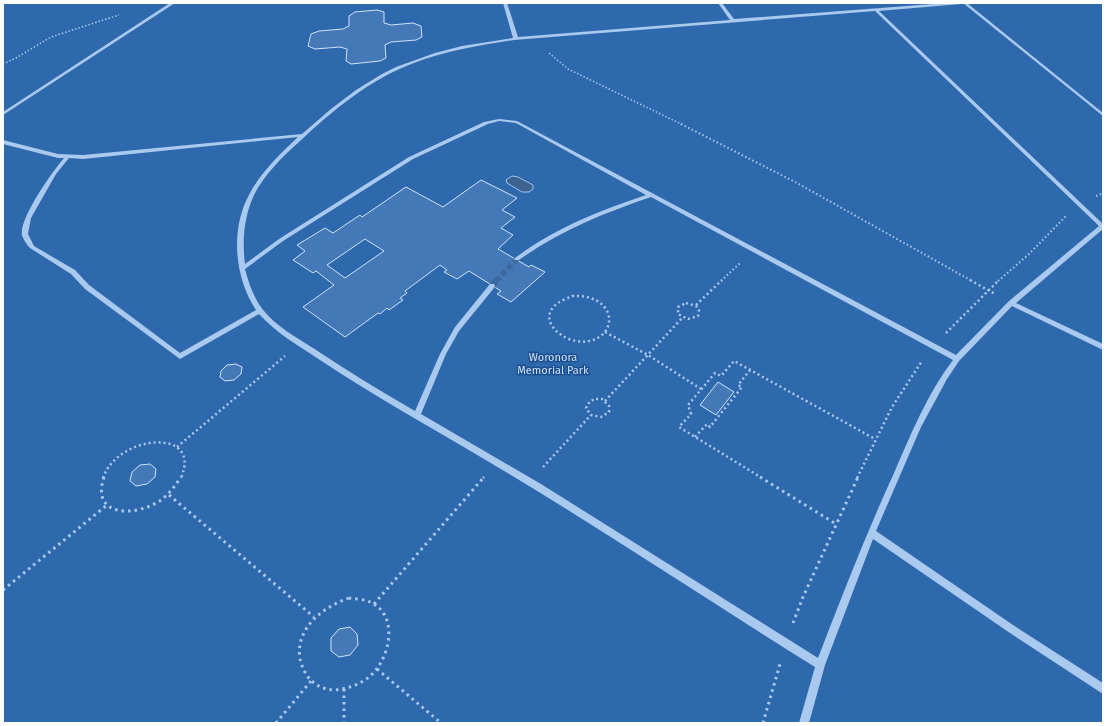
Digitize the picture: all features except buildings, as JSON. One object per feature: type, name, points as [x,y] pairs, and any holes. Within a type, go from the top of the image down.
[{"type":"lane","points":[[3,114],[173,3]]},
{"type":"lane","points":[[505,3],[516,39]]},
{"type":"lane","points":[[720,3],[732,20]]},
{"type":"lane","points":[[820,665],[497,462],[416,416],[288,337],[260,311],[247,289],[243,268],[241,231],[249,200],[262,178],[271,167],[304,135],[357,92],[376,79],[402,66],[426,57],[463,47],[534,37],[732,20],[961,3]]},
{"type":"lane","points":[[965,3],[1103,115]]},
{"type":"lane","points":[[804,723],[820,665],[871,533],[918,426],[944,377],[957,359],[1011,302],[1102,226],[876,10]]},
{"type":"lane","points":[[243,268],[281,240],[379,177],[442,143],[478,126],[493,121],[506,120],[517,122],[957,359]]},
{"type":"lane","points":[[3,142],[67,157],[96,156],[304,135]]},
{"type":"lane","points":[[67,157],[54,173],[28,218],[25,234],[32,247],[73,272],[87,287],[180,356],[260,311]]},
{"type":"lane","points":[[517,259],[544,241],[581,221],[651,195]]},
{"type":"lane","points":[[416,416],[443,354],[457,328],[492,286]]},
{"type":"lane","points":[[1011,302],[1103,347]]},
{"type":"lane","points":[[871,533],[1010,628],[1103,689]]},
{"type":"path","points":[[3,64],[16,59],[32,47],[51,37],[123,14]]},
{"type":"path","points":[[534,37],[558,62],[568,69],[729,147],[797,183],[1011,302]]},
{"type":"path","points":[[696,305],[754,250]]},
{"type":"path","points":[[572,296],[595,299],[602,303],[610,314],[609,326],[605,332],[592,340],[584,341],[567,339],[554,331],[549,319],[550,313],[558,302],[572,296]]},
{"type":"path","points":[[689,302],[696,305],[700,311],[698,316],[692,319],[683,317],[677,311],[680,305],[689,302]]},
{"type":"path","points":[[605,401],[683,317]]},
{"type":"path","points":[[605,332],[648,355],[702,389]]},
{"type":"path","points":[[177,447],[300,344]]},
{"type":"path","points":[[836,524],[679,426],[691,414],[688,405],[715,373],[721,376],[734,361],[875,439]]},
{"type":"path","points":[[696,437],[707,424],[710,427],[715,421],[742,387],[738,385],[750,370]]},
{"type":"path","points":[[599,398],[605,401],[609,406],[607,414],[601,417],[591,415],[586,408],[590,401],[599,398]]},
{"type":"path","points":[[529,482],[591,415]]},
{"type":"path","points":[[167,442],[177,447],[183,455],[185,465],[182,476],[169,495],[150,507],[136,511],[122,512],[110,508],[103,501],[99,491],[101,480],[107,468],[116,458],[129,449],[142,444],[167,442]]},
{"type":"path","points":[[374,604],[497,462]]},
{"type":"path","points":[[169,495],[314,617]]},
{"type":"path","points":[[3,590],[107,505]]},
{"type":"path","points":[[358,598],[374,604],[385,616],[390,633],[390,642],[387,652],[377,670],[367,679],[344,689],[326,689],[311,681],[301,665],[300,655],[303,635],[314,617],[331,603],[340,600],[358,598]]},
{"type":"path","points":[[377,670],[441,723]]},
{"type":"path","points":[[276,723],[311,681]]},
{"type":"path","points":[[344,689],[344,723]]},
{"type":"green space","name":"Woronora Memorial Park","points":[[3,3],[1103,3],[1103,723],[3,723]]},
{"type":"shaded area","points":[[512,176],[518,177],[533,185],[533,189],[529,192],[522,192],[507,183],[506,180]]},
{"type":"tunnel","points":[[496,281],[517,259]]},
{"type":"tunnel","points":[[492,286],[497,280]]}]
